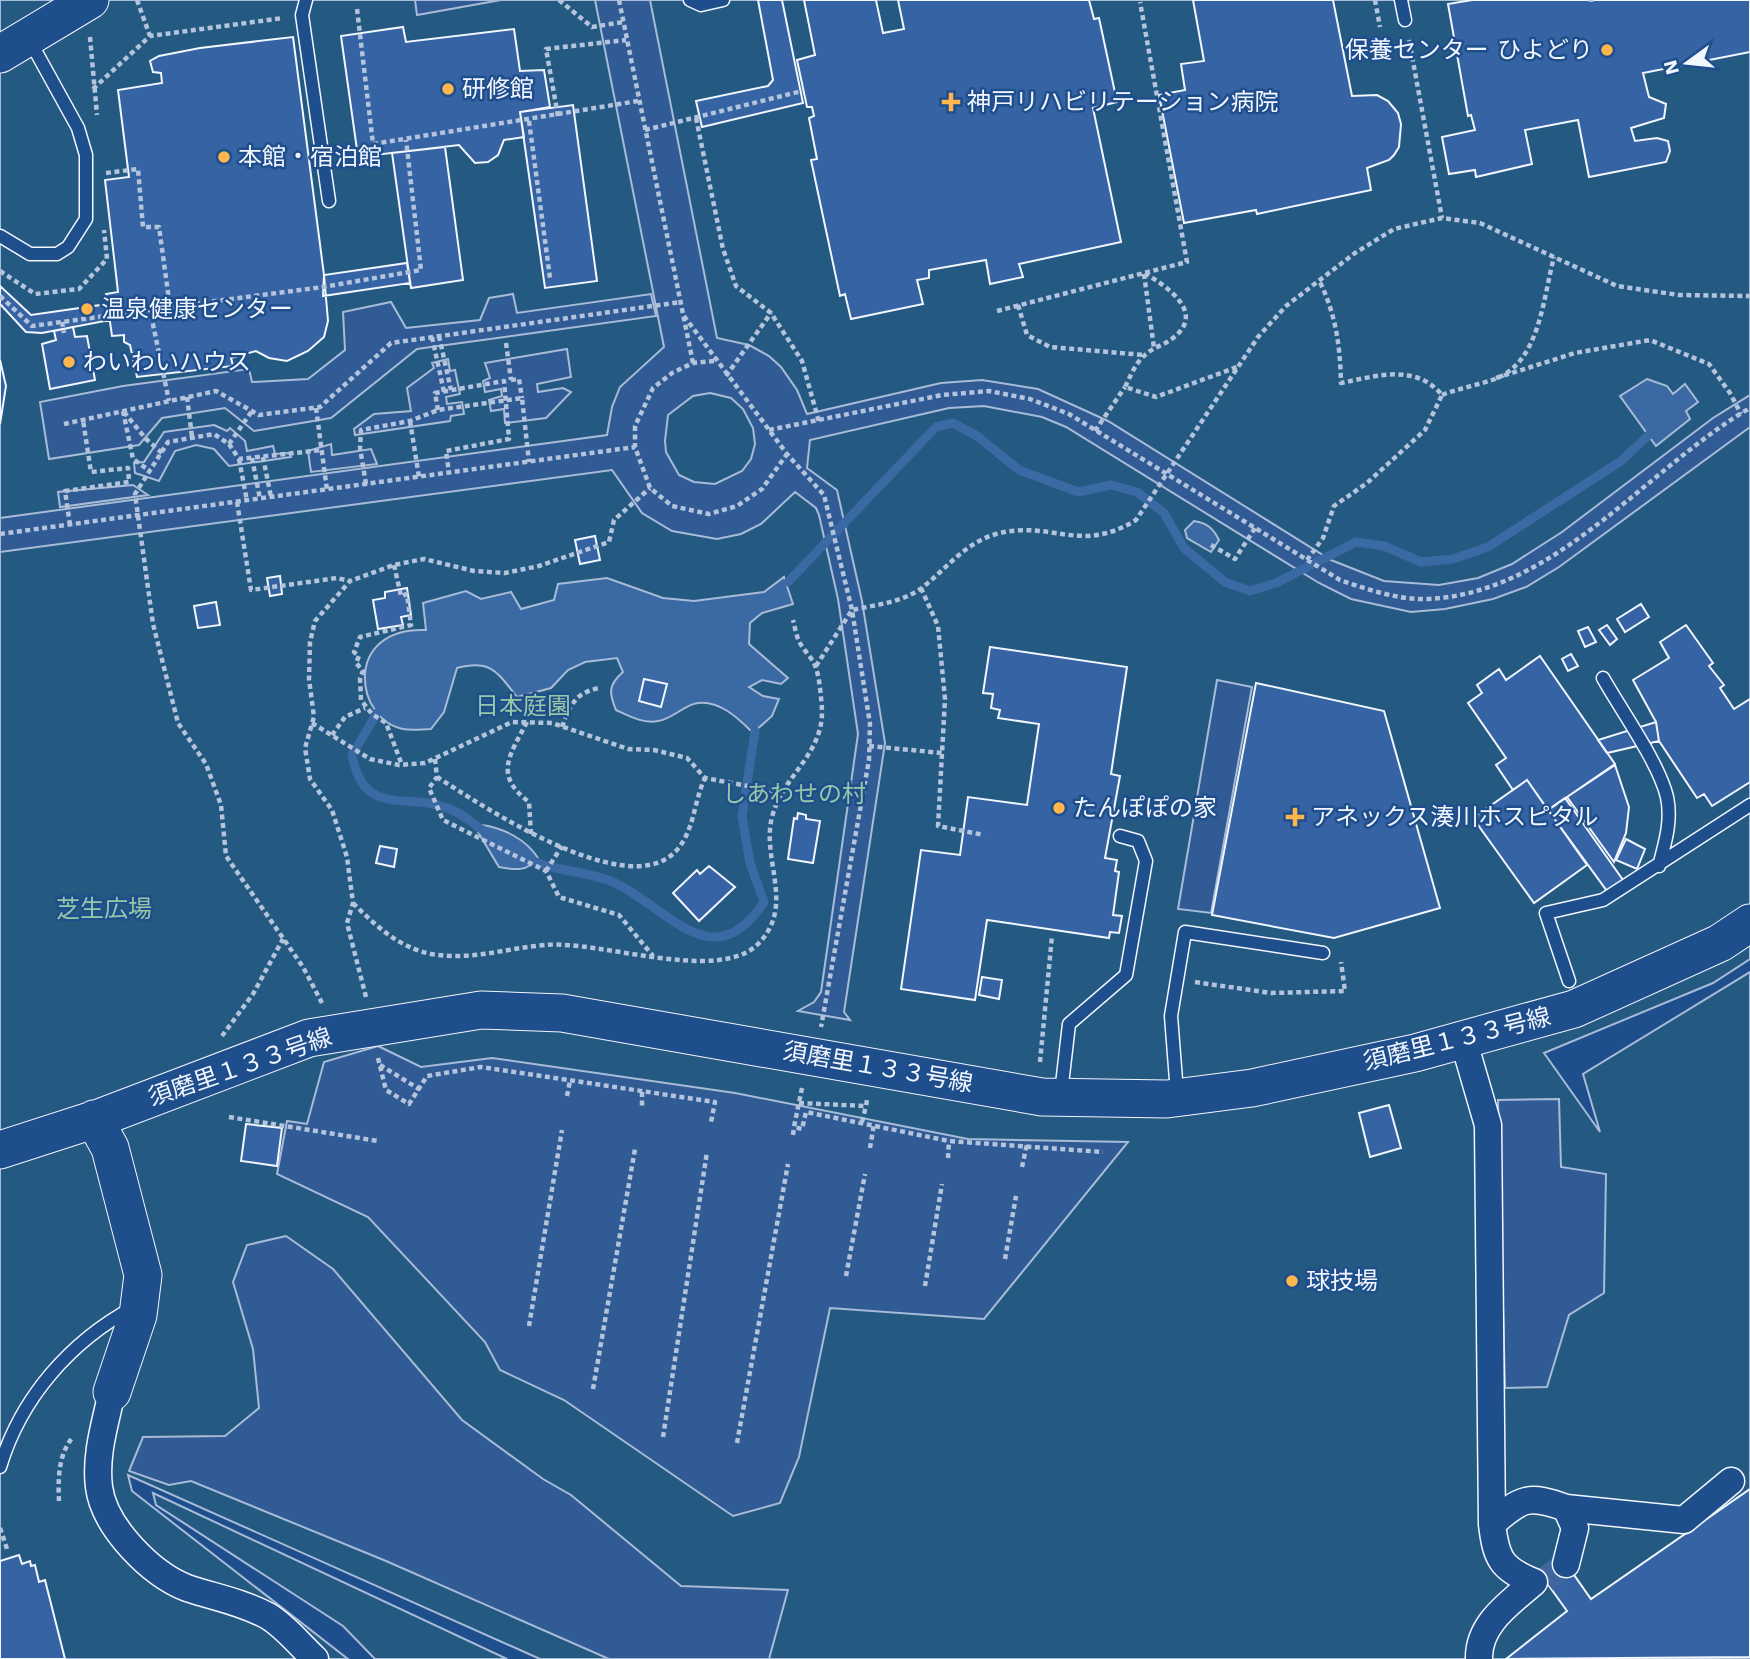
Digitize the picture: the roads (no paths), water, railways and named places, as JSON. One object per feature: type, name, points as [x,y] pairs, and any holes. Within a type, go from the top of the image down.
[{"type":"street","points":[[14,46],[90,15]]},
{"type":"street","name":"須磨里１３３号線","points":[[0,1150],[94,1119],[309,1038],[481,1010],[562,1013],[1042,1097],[1177,1097],[1252,1088],[1463,1039],[1573,993],[1720,943],[1750,923]]},
{"type":"street","points":[[1463,1039],[1488,1125],[1492,1524],[1495,1553],[1512,1573],[1539,1581],[1490,1622],[1479,1647],[1479,1659]]},
{"type":"street","points":[[94,1119],[110,1148],[143,1275],[140,1303],[111,1392],[98,1452],[99,1490],[120,1534],[150,1568],[186,1587],[230,1600],[270,1617],[315,1659]]},
{"type":"street","points":[[1492,1524],[1514,1504],[1540,1498],[1566,1508],[1684,1520],[1731,1481]]},
{"type":"street","points":[[1566,1508],[1575,1528],[1566,1563]]},
{"type":"lane","points":[[306,0],[302,15],[329,201]]},
{"type":"lane","points":[[690,0],[701,5],[723,0]]},
{"type":"lane","points":[[1401,0],[1405,20]]},
{"type":"lane","points":[[0,236],[30,254],[57,254],[68,247],[86,219],[86,155],[78,128],[14,46]]},
{"type":"lane","points":[[1603,678],[1651,761],[1667,797],[1668,832],[1658,866]]},
{"type":"lane","points":[[1573,993],[1546,913],[1603,900],[1750,805]]},
{"type":"lane","points":[[1060,1097],[1069,1024],[1126,975],[1146,861],[1138,841],[1120,836]]},
{"type":"lane","points":[[1177,1097],[1171,1016],[1185,932],[1323,953]]},
{"type":"lane","points":[[0,1467],[18,1420],[45,1378],[105,1322],[140,1303]]},
{"type":"waterway","points":[[788,582],[936,427],[953,423],[977,436],[1019,470],[1078,492],[1111,485],[1137,492],[1164,513],[1184,548],[1225,582],[1250,591],[1276,583],[1356,542],[1384,546],[1421,562],[1453,559],[1488,547],[1621,461],[1652,432]]},
{"type":"waterway","points":[[377,713],[352,755],[358,775],[366,788],[389,799],[434,804],[450,809],[487,833]]},
{"type":"waterway","points":[[526,857],[546,866],[613,882],[690,931],[708,937],[727,935],[745,925],[764,902],[750,863],[742,816],[755,731]]},
{"type":"tunnel","points":[[1545,1580],[1566,1564]]},
{"type":"place","name":"保養センター ひよどり","points":[[1607,50]]},
{"type":"place","name":"研修館","points":[[448,89]]},
{"type":"place","name":"神戸リハビリテーション病院","points":[[951,102]]},
{"type":"place","name":"本館・宿泊館","points":[[224,157]]},
{"type":"place","name":"温泉健康センター","points":[[87,309]]},
{"type":"place","name":"わいわいハウス","points":[[69,362]]},
{"type":"place","name":"たんぽぽの家","points":[[1059,808]]},
{"type":"place","name":"アネックス湊川ホスピタル","points":[[1295,817]]},
{"type":"place","name":"球技場","points":[[1292,1281]]},
{"type":"park label","name":"日本庭園","points":[[523,706]]},
{"type":"park label","name":"しあわせの村","points":[[794,794]]},
{"type":"park label","name":"芝生広場","points":[[104,909]]}]
